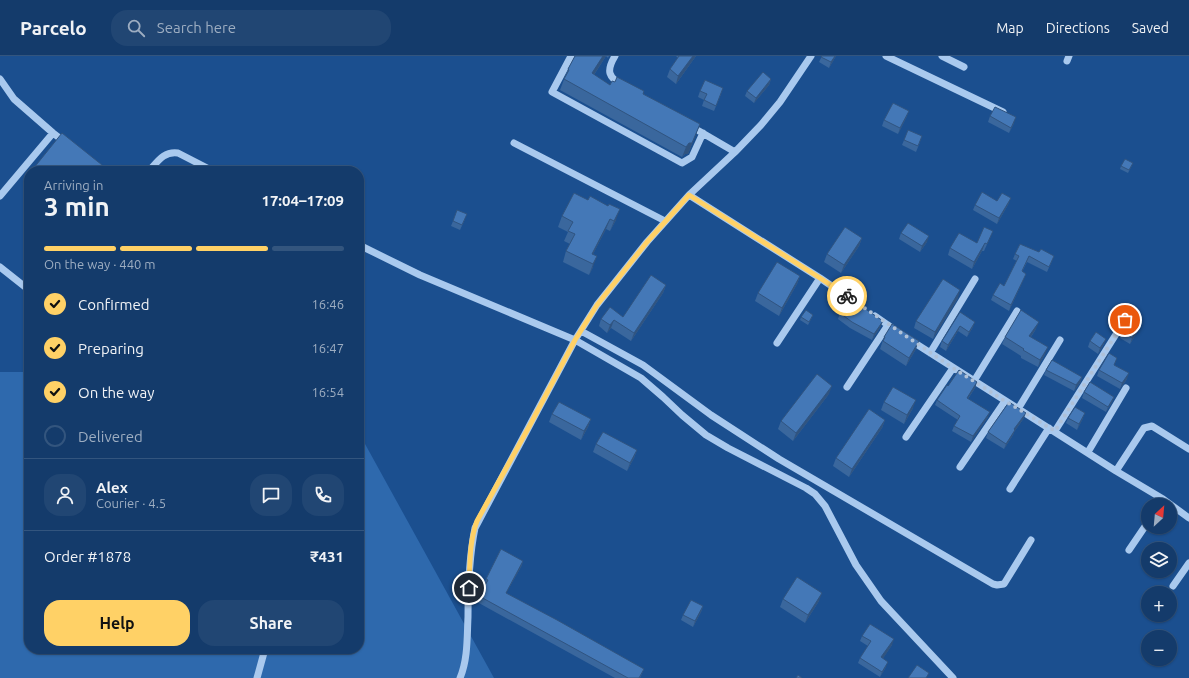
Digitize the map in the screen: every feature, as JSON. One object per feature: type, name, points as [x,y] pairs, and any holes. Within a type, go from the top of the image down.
[{"type":"street","points":[[571,56],[552,92],[682,163],[692,157],[703,133]]},
{"type":"street","points":[[616,56],[611,63],[609,70],[610,75],[614,80],[628,88]]},
{"type":"street","points":[[460,678],[465,658],[471,548],[475,528],[575,340],[597,305],[665,221],[689,195],[735,152],[780,102],[811,56]]},
{"type":"street","points":[[886,56],[1009,114]]},
{"type":"street","points":[[942,56],[964,67]]},
{"type":"street","points":[[0,79],[14,99],[70,146]]},
{"type":"street","points":[[689,125],[735,152]]},
{"type":"street","points":[[25,166],[53,133]]},
{"type":"street","points":[[514,142],[665,221]]},
{"type":"street","points":[[153,166],[166,154],[174,153],[203,166]]},
{"type":"street","points":[[88,159],[97,166]]},
{"type":"street","points":[[0,196],[24,167]]},
{"type":"street","points":[[689,195],[820,278],[888,326],[953,368],[1088,452],[1155,498]]},
{"type":"street","points":[[364,247],[420,275],[575,340],[640,378],[706,435],[728,448],[795,481],[815,494],[825,506],[856,565],[880,601],[954,678]]},
{"type":"street","points":[[0,267],[24,286]]},
{"type":"street","points":[[777,343],[820,278]]},
{"type":"street","points":[[930,353],[975,279]]},
{"type":"street","points":[[974,381],[1017,311]]},
{"type":"street","points":[[1010,489],[1125,320]]},
{"type":"street","points":[[846,387],[888,326]]},
{"type":"street","points":[[581,331],[643,365],[711,415],[779,459],[993,584],[1000,586],[1004,584],[1031,540]]},
{"type":"street","points":[[1018,409],[1060,340]]},
{"type":"street","points":[[906,437],[953,368]]},
{"type":"street","points":[[1088,452],[1126,388]]},
{"type":"street","points":[[960,467],[1005,401]]},
{"type":"street","points":[[1116,471],[1144,428],[1152,426],[1189,449]]},
{"type":"street","points":[[1177,511],[1189,518]]},
{"type":"street","points":[[1129,550],[1141,532]]},
{"type":"street","points":[[1172,586],[1189,563]]},
{"type":"street","points":[[258,678],[264,654]]},
{"type":"shaded area","points":[[0,372],[24,372],[24,654],[364,654],[364,442],[494,678],[0,678]]},
{"type":"building","points":[[575,56],[603,56],[592,73],[610,85],[612,81],[615,82],[617,77],[644,91],[643,94],[700,124],[692,143],[689,143],[686,147],[564,79]]},
{"type":"building","points":[[679,56],[693,56],[678,76],[670,69]]},
{"type":"building","points":[[835,56],[831,62],[821,57]]},
{"type":"building","points":[[763,72],[771,79],[756,98],[747,91]]},
{"type":"building","points":[[705,80],[723,88],[716,106],[704,100],[707,94],[700,91]]},
{"type":"building","points":[[893,103],[909,111],[900,128],[884,120]]},
{"type":"building","points":[[995,107],[1016,117],[1011,128],[990,116]]},
{"type":"building","points":[[908,130],[922,136],[918,146],[904,140]]},
{"type":"building","points":[[62,133],[102,165],[101,166],[35,166]]},
{"type":"building","points":[[1125,159],[1133,163],[1129,170],[1121,166]]},
{"type":"building","points":[[982,192],[997,201],[1002,193],[1011,198],[999,218],[975,205]]},
{"type":"building","points":[[574,193],[588,200],[590,196],[608,206],[609,204],[620,209],[614,221],[610,219],[592,254],[597,256],[593,264],[566,251],[575,234],[568,231],[573,222],[562,216]]},
{"type":"building","points":[[457,210],[467,214],[462,225],[453,221]]},
{"type":"building","points":[[908,223],[929,236],[922,246],[901,233]]},
{"type":"building","points":[[845,227],[862,238],[844,265],[827,254]]},
{"type":"building","points":[[984,227],[993,231],[987,244],[985,243],[974,262],[950,248],[959,233],[977,243]]},
{"type":"building","points":[[1020,244],[1039,252],[1041,249],[1054,256],[1049,267],[1029,256],[1022,271],[1026,274],[1011,305],[993,295],[1000,283],[1004,286],[1019,256],[1015,254]]},
{"type":"building","points":[[777,262],[800,276],[782,308],[758,293]]},
{"type":"building","points":[[651,275],[666,285],[634,333],[614,320],[610,325],[601,319],[610,307],[623,317]]},
{"type":"building","points":[[943,279],[960,290],[935,332],[916,321]]},
{"type":"building","points":[[851,299],[883,321],[874,334],[852,322],[840,313]]},
{"type":"building","points":[[806,310],[813,315],[809,322],[801,317]]},
{"type":"building","points":[[1021,310],[1039,322],[1029,336],[1048,347],[1040,360],[1005,337]]},
{"type":"building","points":[[960,312],[975,322],[969,332],[960,326],[948,345],[942,341]]},
{"type":"building","points":[[1130,319],[1140,325],[1132,338],[1122,332]]},
{"type":"building","points":[[892,324],[919,341],[909,358],[883,341]]},
{"type":"building","points":[[1096,332],[1106,339],[1100,348],[1090,341]]},
{"type":"building","points":[[1109,353],[1117,358],[1114,365],[1129,373],[1122,383],[1099,370]]},
{"type":"building","points":[[1052,360],[1082,377],[1076,385],[1046,370]]},
{"type":"building","points":[[959,370],[977,382],[967,398],[990,412],[973,436],[954,426],[960,416],[937,400]]},
{"type":"building","points":[[817,374],[832,386],[796,433],[781,421]]},
{"type":"building","points":[[1090,382],[1114,397],[1108,407],[1084,392]]},
{"type":"building","points":[[893,387],[916,400],[907,415],[884,402]]},
{"type":"building","points":[[559,402],[591,419],[584,431],[552,414]]},
{"type":"building","points":[[1009,402],[1026,413],[1014,429],[1015,430],[1006,444],[988,432]]},
{"type":"building","points":[[1075,407],[1085,413],[1079,424],[1068,418]]},
{"type":"building","points":[[869,409],[885,420],[852,469],[836,458]]},
{"type":"building","points":[[603,432],[637,450],[630,463],[596,444]]},
{"type":"building","points":[[501,549],[523,561],[506,593],[644,669],[639,678],[628,678],[479,596],[488,580],[486,579]]},
{"type":"building","points":[[797,577],[822,593],[808,615],[783,599]]},
{"type":"building","points":[[691,600],[703,606],[695,621],[683,615]]},
{"type":"building","points":[[870,624],[894,639],[881,657],[888,662],[882,672],[860,658],[871,641],[862,636]]},
{"type":"building","points":[[917,665],[929,673],[926,678],[908,678]]},
{"type":"way so far","points":[[847,296],[888,326],[1005,401],[1055,431],[1125,320]]},
{"type":"route","points":[[469,588],[471,548],[477,521],[575,340],[597,305],[647,242],[689,195],[847,296]]}]
